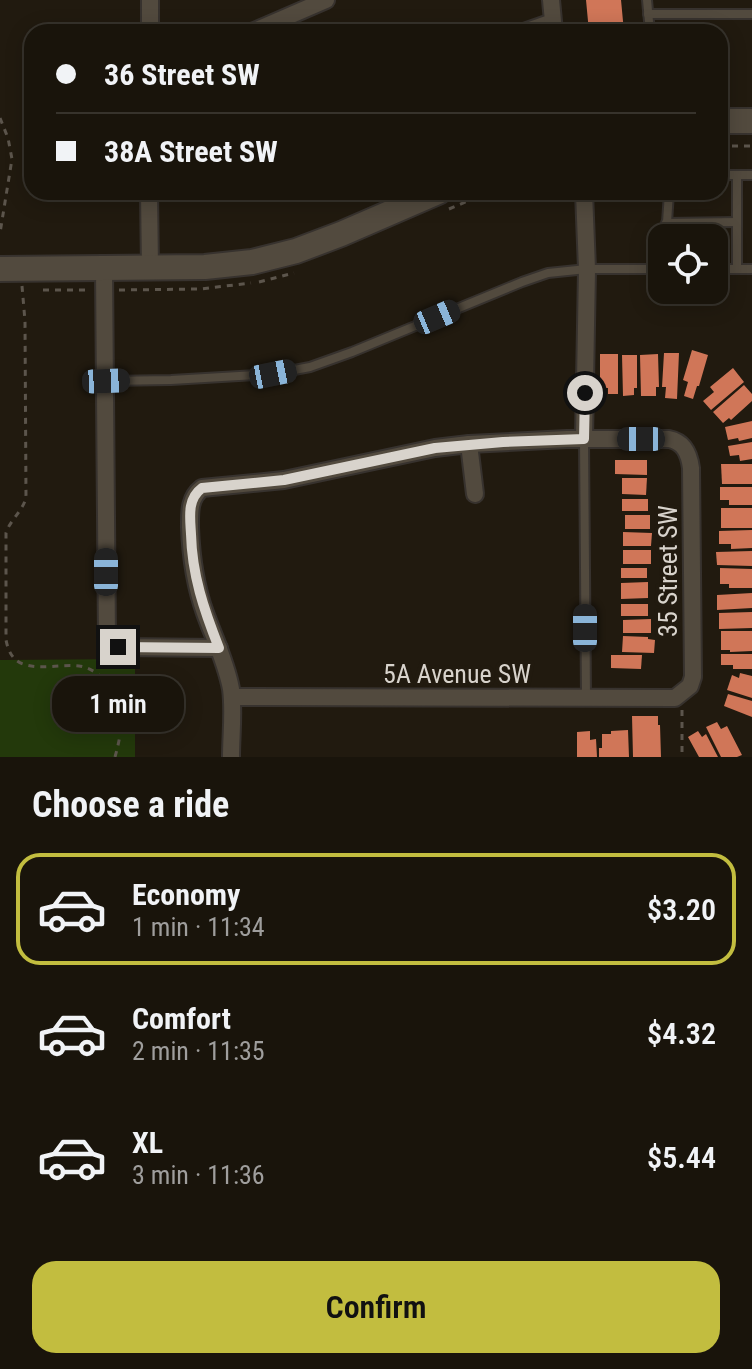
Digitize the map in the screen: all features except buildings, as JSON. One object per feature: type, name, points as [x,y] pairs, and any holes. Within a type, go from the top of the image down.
[{"type":"street","points":[[150,0],[150,24]]},
{"type":"street","points":[[270,24],[326,0]]},
{"type":"street","points":[[551,0],[553,24]]},
{"type":"street","points":[[728,121],[752,121]]},
{"type":"street","points":[[149,200],[150,268]]},
{"type":"street","points":[[11,272],[252,262],[296,251],[420,200]]},
{"type":"street","points":[[231,757],[232,697],[198,589],[191,550],[193,497],[202,488],[284,480],[435,448],[584,439],[587,269],[584,200]]},
{"type":"street","points":[[104,268],[107,641],[118,647],[219,648]]},
{"type":"street","name":"35 Street SW","points":[[584,439],[669,439],[682,445],[687,452],[691,468],[693,677],[682,695]]},
{"type":"street","points":[[469,444],[475,494]]},
{"type":"street","name":"5A Avenue SW","points":[[232,697],[666,699],[682,695]]},
{"type":"lane","points":[[647,0],[649,24]]},
{"type":"lane","points":[[648,14],[752,14]]},
{"type":"lane","points":[[728,175],[752,175]]},
{"type":"lane","points":[[737,175],[737,269]]},
{"type":"lane","points":[[668,200],[666,223],[737,222]]},
{"type":"lane","points":[[106,381],[259,375],[310,367],[548,273],[587,269],[648,269]]},
{"type":"lane","points":[[728,269],[752,269]]},
{"type":"lane","points":[[584,439],[586,698]]},
{"type":"path","points":[[0,118],[12,159],[0,233]]},
{"type":"path","points":[[0,137],[8,138]]},
{"type":"path","points":[[728,146],[752,146]]},
{"type":"path","points":[[11,272],[25,321],[26,498],[6,533],[8,650],[21,664],[82,666],[101,676],[117,696],[122,722],[115,757]]},
{"type":"path","points":[[682,695],[682,757]]},
{"type":"green space","points":[[135,659],[135,757],[0,757],[0,660]]},
{"type":"route","points":[[118,647],[219,648],[198,589],[191,550],[191,505],[193,497],[202,488],[284,480],[435,448],[584,439],[585,393]]}]
